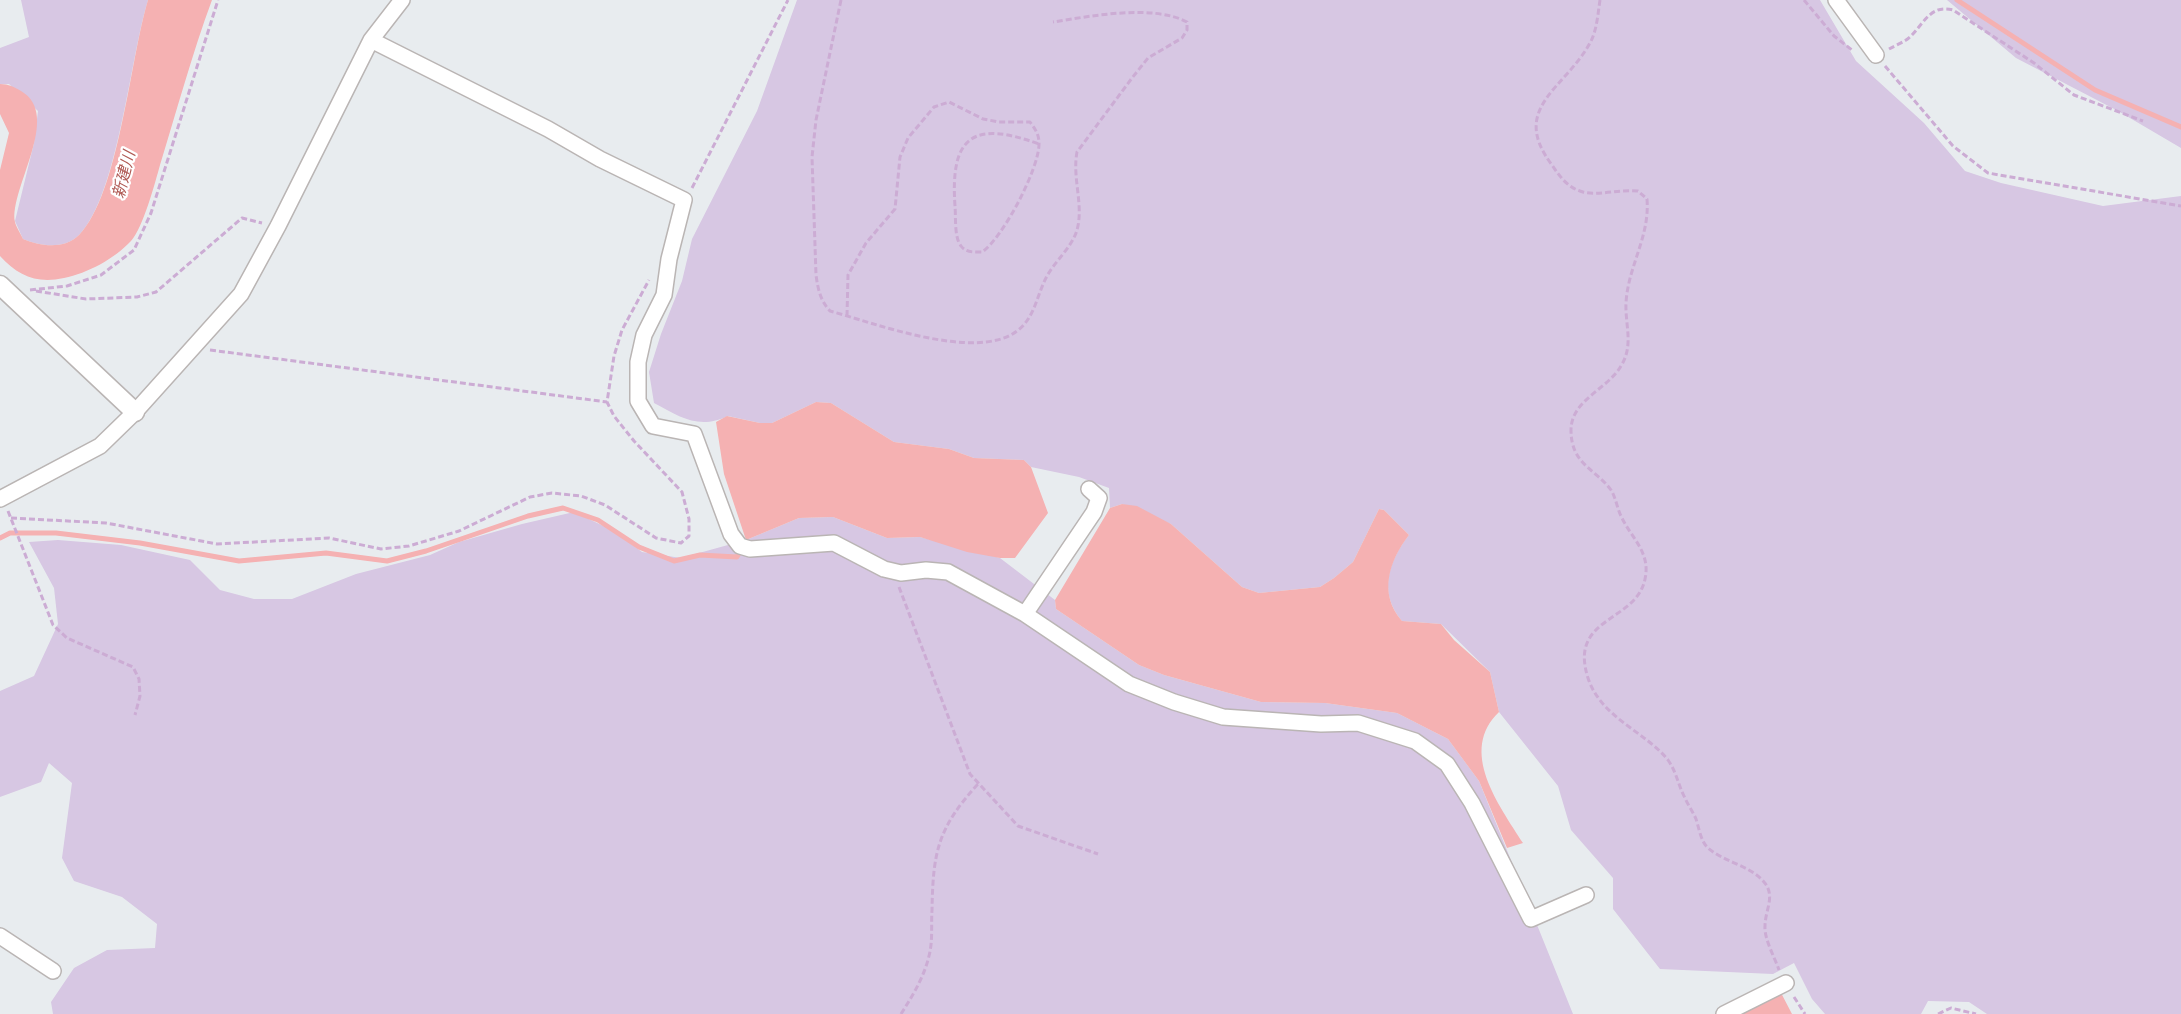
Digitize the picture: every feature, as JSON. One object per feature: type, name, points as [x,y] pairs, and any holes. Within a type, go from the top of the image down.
[{"type":"street","points":[[2,498],[100,446],[135,412],[241,294],[278,226],[371,40],[402,0]]},
{"type":"street","points":[[1836,0],[1876,55]]},
{"type":"street","points":[[371,40],[684,200],[669,259],[664,295],[642,344],[638,362],[638,401],[653,426],[694,434],[731,534],[740,546],[750,549],[834,543],[893,571],[901,573],[926,570],[948,572],[1025,614],[1129,684],[1174,702],[1223,717],[1321,724],[1358,723],[1415,741],[1447,764],[1472,803],[1531,919],[1586,895]]},
{"type":"street","points":[[0,285],[22,294],[135,412]]},
{"type":"street","points":[[1025,614],[1094,512],[1099,498],[1089,489]]},
{"type":"street","points":[[0,936],[53,971]]},
{"type":"street","points":[[1724,1014],[1786,983]]},
{"type":"path","points":[[22,294],[67,286],[101,274],[134,250],[151,213],[218,0]]},
{"type":"path","points":[[684,200],[697,181],[788,0]]},
{"type":"path","points":[[841,0],[816,120],[812,157],[816,275],[819,292],[823,303],[830,311],[935,340],[972,342],[1008,336],[1017,331],[1031,315],[1046,279],[1077,232],[1075,166],[1077,152],[1148,58],[1182,38],[1187,30],[1187,22],[1175,16],[1096,15],[1053,22]]},
{"type":"path","points":[[1600,0],[1591,41],[1564,78],[1540,105],[1535,119],[1535,134],[1542,153],[1572,188],[1586,193],[1638,191],[1647,199],[1646,229],[1626,302],[1629,340],[1626,355],[1610,380],[1574,416],[1571,429],[1574,447],[1582,462],[1610,489],[1628,528],[1638,541],[1647,563],[1645,580],[1631,602],[1592,632],[1584,650],[1585,669],[1596,695],[1622,723],[1667,758],[1677,774],[1683,796],[1707,848],[1764,881],[1771,895],[1764,928],[1786,983],[1805,1014]]},
{"type":"path","points":[[1804,0],[1834,36],[1856,53],[1876,55],[1910,37],[1929,14],[1945,8],[1953,10],[2034,63],[2074,95],[2143,121]]},
{"type":"path","points":[[1876,55],[1953,146],[1988,173],[2181,206]]},
{"type":"path","points":[[846,316],[848,274],[860,251],[895,209],[900,158],[908,138],[934,107],[949,102],[983,119],[999,122],[1030,122],[1038,132],[1039,144],[1037,161],[1000,233],[982,252],[967,251],[960,245],[957,234],[954,181],[955,163],[961,147],[985,134],[1020,137],[1039,144]]},
{"type":"path","points":[[22,294],[86,299],[137,297],[156,292],[242,218],[278,226]]},
{"type":"path","points":[[11,518],[106,523],[217,544],[329,538],[381,549],[409,546],[459,531],[530,497],[552,493],[581,496],[605,505],[656,538],[681,543],[689,536],[689,519],[682,492],[634,441],[614,416],[607,402],[614,356],[622,330],[652,275]]},
{"type":"path","points":[[193,348],[607,402]]},
{"type":"path","points":[[2,498],[53,626],[67,638],[133,667],[139,679],[140,696],[135,715]]},
{"type":"path","points":[[893,571],[970,774],[1018,826],[1098,854]]},
{"type":"path","points":[[901,1014],[918,988],[930,955],[935,853],[944,827],[958,806],[979,784]]},
{"type":"path","points":[[1938,1014],[1951,1008],[1976,1014]]},
{"type":"shaded area","points":[[21,0],[148,0],[104,190],[92,216],[79,235],[59,245],[44,245],[23,239],[15,221],[34,143],[38,111],[9,84],[0,84],[0,48],[29,37]]},
{"type":"shaded area","points":[[797,0],[1820,0],[1856,61],[1924,123],[1965,171],[2001,183],[2103,206],[2181,196],[2181,1014],[1987,1014],[1969,1002],[1928,1001],[1921,1014],[1825,1014],[1812,999],[1794,963],[1773,974],[1660,969],[1613,909],[1613,878],[1571,830],[1558,786],[1499,712],[1490,672],[1441,624],[1402,621],[1395,610],[1388,589],[1391,567],[1409,535],[1384,510],[1379,509],[1353,562],[1334,578],[1320,587],[1259,593],[1242,587],[1171,524],[1122,504],[1110,508],[1109,488],[1079,477],[1031,467],[1024,460],[974,458],[949,449],[894,442],[831,403],[816,402],[772,423],[760,423],[728,416],[718,420],[699,422],[681,417],[654,403],[649,372],[682,281],[692,239],[757,111]]},
{"type":"shaded area","points":[[1947,0],[2181,0],[2181,148],[2118,111],[2016,58]]},
{"type":"shaded area","points":[[574,512],[614,531],[642,552],[681,558],[746,540],[799,518],[833,517],[887,538],[920,537],[1000,558],[1055,600],[1056,609],[1139,665],[1164,675],[1261,702],[1325,703],[1397,713],[1448,739],[1479,781],[1573,1014],[53,1014],[51,1002],[74,968],[107,950],[155,948],[157,924],[122,897],[74,881],[62,858],[72,783],[49,763],[41,782],[0,797],[0,691],[34,676],[58,624],[54,588],[29,542],[58,540],[121,545],[190,560],[220,590],[254,599],[292,599],[356,574],[430,555],[459,542]]},
{"type":"water","name":"新建川","points":[[148,0],[212,0],[140,226],[124,248],[91,269],[54,280],[29,277],[14,269],[0,256],[0,170],[9,133],[0,114],[0,84],[9,85],[21,91],[33,102],[37,117],[32,153],[15,208],[16,226],[23,239],[44,245],[59,245],[73,240],[93,216],[114,158]]},
{"type":"water","points":[[816,402],[831,403],[894,442],[949,449],[974,458],[1024,460],[1031,467],[1048,513],[1015,558],[1000,558],[967,552],[920,537],[887,538],[833,517],[799,518],[746,540],[724,474],[716,422],[727,416],[760,423],[772,423]]},
{"type":"water","points":[[1122,504],[1137,506],[1171,524],[1242,587],[1259,593],[1320,587],[1334,578],[1353,562],[1379,509],[1384,510],[1409,535],[1396,556],[1389,578],[1390,600],[1395,611],[1402,621],[1441,624],[1454,640],[1490,672],[1499,712],[1487,727],[1482,744],[1482,761],[1494,795],[1523,843],[1507,848],[1479,781],[1448,739],[1397,713],[1325,703],[1261,702],[1164,675],[1139,665],[1056,609],[1055,600],[1110,508]]},
{"type":"water","points":[[1779,989],[1792,1014],[1729,1014]]},
{"type":"waterway","points":[[1957,0],[2095,90],[2181,127]]},
{"type":"waterway","points":[[0,538],[10,533],[56,533],[140,543],[239,561],[326,553],[387,561],[426,551],[528,516],[563,508],[598,520],[639,547],[674,561],[700,555],[737,557],[741,549]]}]
